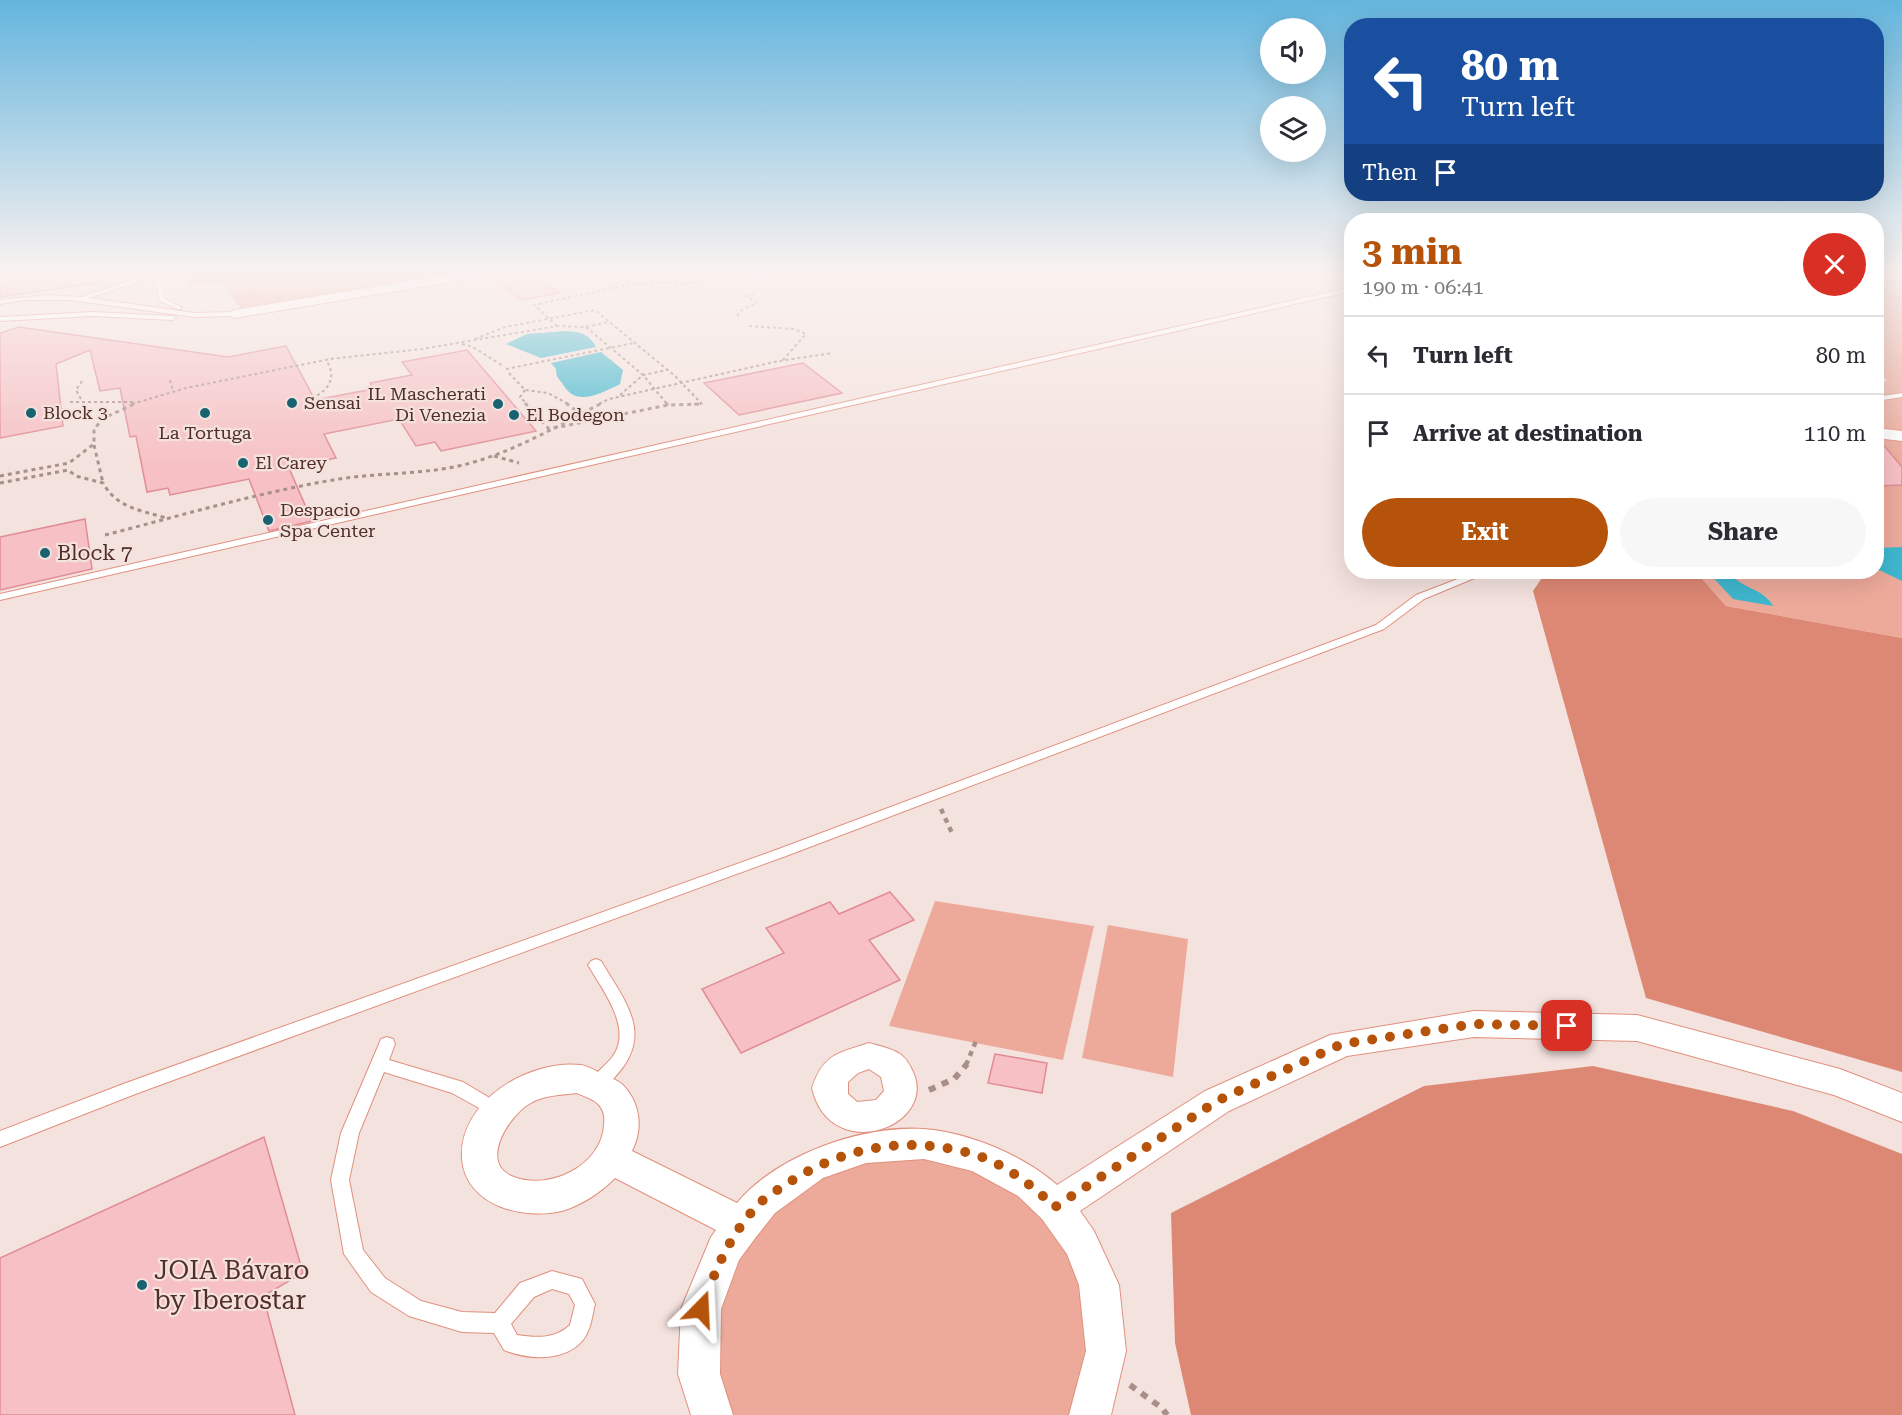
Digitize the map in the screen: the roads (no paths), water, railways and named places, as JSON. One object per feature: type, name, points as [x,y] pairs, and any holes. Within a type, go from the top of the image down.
[{"type":"street","points":[[1884,434],[1902,436]]},
{"type":"street","points":[[1055,1207],[1217,1101],[1342,1044],[1474,1024],[1636,1028],[1840,1083],[1902,1108]]},
{"type":"street","points":[[712,1415],[699,1374],[701,1309],[724,1250],[762,1201],[811,1167],[871,1132],[890,1109],[902,1092],[899,1073],[886,1061],[869,1056],[849,1060],[834,1071],[827,1085],[832,1103],[842,1113],[856,1118],[871,1132],[980,1157],[1031,1185],[1055,1207],[1081,1243],[1099,1285],[1106,1351],[1090,1415]]},
{"type":"street","points":[[581,1079],[597,1084],[618,1100],[625,1122],[613,1159],[587,1184],[555,1198],[519,1199],[491,1185],[478,1156],[484,1129],[508,1100],[546,1081],[581,1079]]},
{"type":"street","points":[[613,1159],[743,1225]]},
{"type":"lane","points":[[0,597],[1146,336]]},
{"type":"lane","points":[[1884,398],[1902,395]]},
{"type":"lane","points":[[0,1139],[132,1088],[781,853],[1380,627],[1420,597],[1466,579]]},
{"type":"lane","points":[[596,965],[623,1014],[627,1035],[624,1054],[597,1084]]},
{"type":"lane","points":[[387,1044],[350,1133],[339,1180],[354,1254],[378,1285],[416,1309],[462,1322],[499,1323]]},
{"type":"lane","points":[[378,1064],[457,1087],[498,1112]]},
{"type":"water","points":[[523,336],[586,336],[596,347],[541,358],[506,344]]},
{"type":"water","points":[[601,352],[623,370],[620,384],[590,396],[576,396],[569,392],[558,378],[556,369],[551,363]]},
{"type":"water","points":[[1902,547],[1902,581],[1884,572],[1884,548]]},
{"type":"water","points":[[1714,579],[1736,579],[1764,595],[1773,606],[1733,599]]},
{"type":"place","name":"Sensai","points":[[292,403]]},
{"type":"place","name":"IL Mascherati Di Venezia","points":[[498,404]]},
{"type":"place","name":"Block 3","points":[[31,413]]},
{"type":"place","name":"La Tortuga","points":[[205,413]]},
{"type":"place","name":"El Bodegon","points":[[514,415]]},
{"type":"place","name":"El Carey","points":[[243,463]]},
{"type":"place","name":"Despacio Spa Center","points":[[268,520]]},
{"type":"place","name":"Block 7","points":[[45,553]]},
{"type":"place","name":"JOIA Bávaro by Iberostar","points":[[142,1285]]}]
